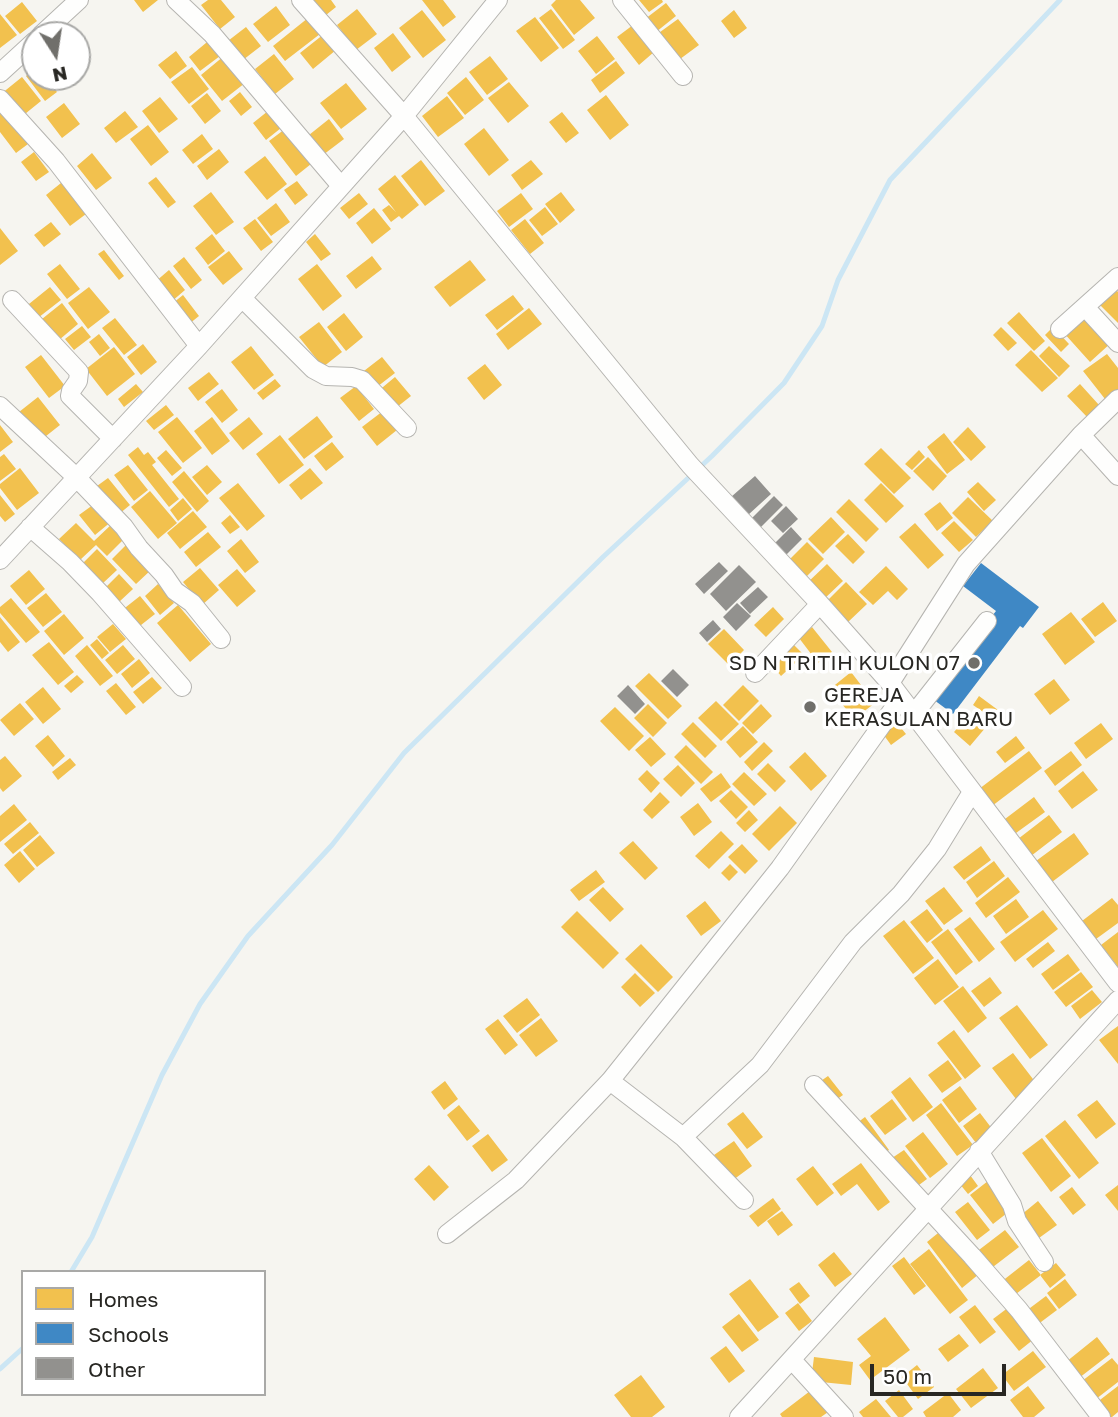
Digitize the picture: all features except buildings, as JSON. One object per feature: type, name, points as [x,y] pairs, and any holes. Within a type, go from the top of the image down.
[{"type":"street","points":[[56,21],[79,0]]},
{"type":"street","points":[[176,0],[212,34],[341,186]]},
{"type":"street","points":[[301,0],[404,116],[691,465],[890,683],[1118,983]]},
{"type":"street","points":[[0,560],[199,346],[404,116],[498,0]]},
{"type":"street","points":[[622,0],[683,76]]},
{"type":"street","points":[[0,73],[21,54]]},
{"type":"street","points":[[0,99],[56,161],[199,346]]},
{"type":"street","points":[[1060,329],[1118,277]]},
{"type":"street","points":[[242,298],[313,369],[326,376],[362,380],[407,428]]},
{"type":"street","points":[[12,300],[79,372],[71,396],[113,439]]},
{"type":"street","points":[[1085,307],[1118,343]]},
{"type":"street","points":[[890,683],[966,564],[1081,435],[1118,399]]},
{"type":"street","points":[[0,406],[76,477],[124,527],[175,591],[192,603],[221,639]]},
{"type":"street","points":[[1081,435],[1118,476]]},
{"type":"street","points":[[30,527],[100,593],[181,687]]},
{"type":"street","points":[[755,673],[820,604]]},
{"type":"street","points":[[913,715],[988,621]]},
{"type":"street","points":[[447,1234],[516,1180],[610,1081],[780,868],[901,698]]},
{"type":"street","points":[[683,1137],[760,1065],[853,942],[901,894],[937,849],[972,792]]},
{"type":"street","points":[[739,1417],[1118,1000]]},
{"type":"street","points":[[610,1081],[683,1137],[744,1200]]},
{"type":"street","points":[[814,1085],[1019,1310],[1101,1417]]},
{"type":"street","points":[[979,1151],[1012,1205],[1017,1221],[1044,1262]]},
{"type":"street","points":[[792,1360],[844,1417]]},
{"type":"waterway","points":[[72,1270],[92,1237],[162,1075],[200,1004],[248,936],[332,845],[404,753],[784,383],[822,326],[838,280],[890,180],[1060,0]]},
{"type":"waterway","points":[[0,1369],[21,1350]]},
{"type":"place","name":"SD N TRITIH KULON 07","points":[[974,663]]},
{"type":"place","name":"GEREJA KERASULAN BARU","points":[[810,707]]}]
